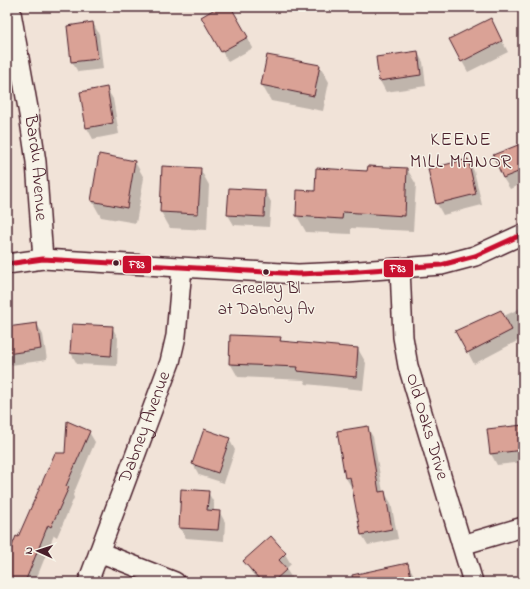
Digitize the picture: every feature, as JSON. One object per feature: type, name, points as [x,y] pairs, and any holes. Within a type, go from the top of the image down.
[{"type":"street","name":"Bardu Avenue","points":[[10,7],[35,155],[43,258]]},
{"type":"street","points":[[7,264],[43,258],[182,268],[298,274],[345,272],[441,265],[460,261],[482,253],[523,234]]},
{"type":"street","name":"Dabney Avenue","points":[[88,582],[170,362],[176,336],[182,268]]},
{"type":"street","name":"Old Oaks Drive","points":[[400,268],[403,337],[408,366],[473,582]]},
{"type":"street","points":[[462,546],[523,526]]},
{"type":"street","points":[[99,552],[175,582]]},
{"type":"building","points":[[218,7],[231,7],[248,37],[221,52],[201,17]]},
{"type":"building","points":[[491,18],[502,41],[461,62],[449,39]]},
{"type":"building","points":[[93,22],[98,59],[71,62],[67,26]]},
{"type":"building","points":[[418,51],[421,75],[379,81],[376,57]]},
{"type":"building","points":[[267,55],[320,65],[314,96],[261,85]]},
{"type":"building","points":[[107,87],[113,123],[86,128],[80,92]]},
{"type":"building","points":[[523,143],[523,170],[503,178],[493,155]]},
{"type":"building","points":[[99,154],[135,161],[127,208],[91,201]]},
{"type":"building","points":[[468,159],[476,194],[436,204],[428,169]]},
{"type":"building","points":[[162,166],[201,168],[198,214],[160,212]]},
{"type":"building","points":[[368,166],[407,168],[405,216],[343,212],[342,219],[296,216],[297,190],[315,191],[316,168],[367,171]]},
{"type":"building","points":[[229,188],[265,190],[264,217],[227,215]]},
{"type":"building","points":[[501,310],[512,330],[467,353],[455,331]]},
{"type":"building","points":[[37,323],[41,349],[7,354],[7,327]]},
{"type":"building","points":[[72,324],[113,326],[111,356],[70,353]]},
{"type":"building","points":[[230,335],[281,337],[280,341],[358,348],[356,377],[297,371],[298,367],[229,364]]},
{"type":"building","points":[[67,421],[90,431],[66,486],[69,487],[51,527],[48,525],[25,582],[7,582],[7,559],[16,536],[18,537],[55,453],[65,453]]},
{"type":"building","points":[[523,425],[523,450],[490,454],[487,429]]},
{"type":"building","points":[[368,426],[379,492],[385,491],[392,529],[361,535],[350,477],[345,478],[337,431]]},
{"type":"building","points":[[204,429],[230,438],[218,473],[192,464]]},
{"type":"building","points":[[181,489],[209,491],[207,510],[220,511],[218,530],[179,528]]},
{"type":"building","points":[[271,536],[286,553],[279,560],[287,569],[273,582],[262,582],[243,561]]},
{"type":"building","points":[[408,563],[412,582],[353,582],[352,575]]},
{"type":"transit line","name":"F83","points":[[7,264],[43,259],[298,274],[345,272],[441,265],[475,256],[523,234]]},
{"type":"place","name":"Greeley Bl at Dabney Av","points":[[266,272]]},
{"type":"district","name":"KEENE MILL MANOR","points":[[461,151]]}]
